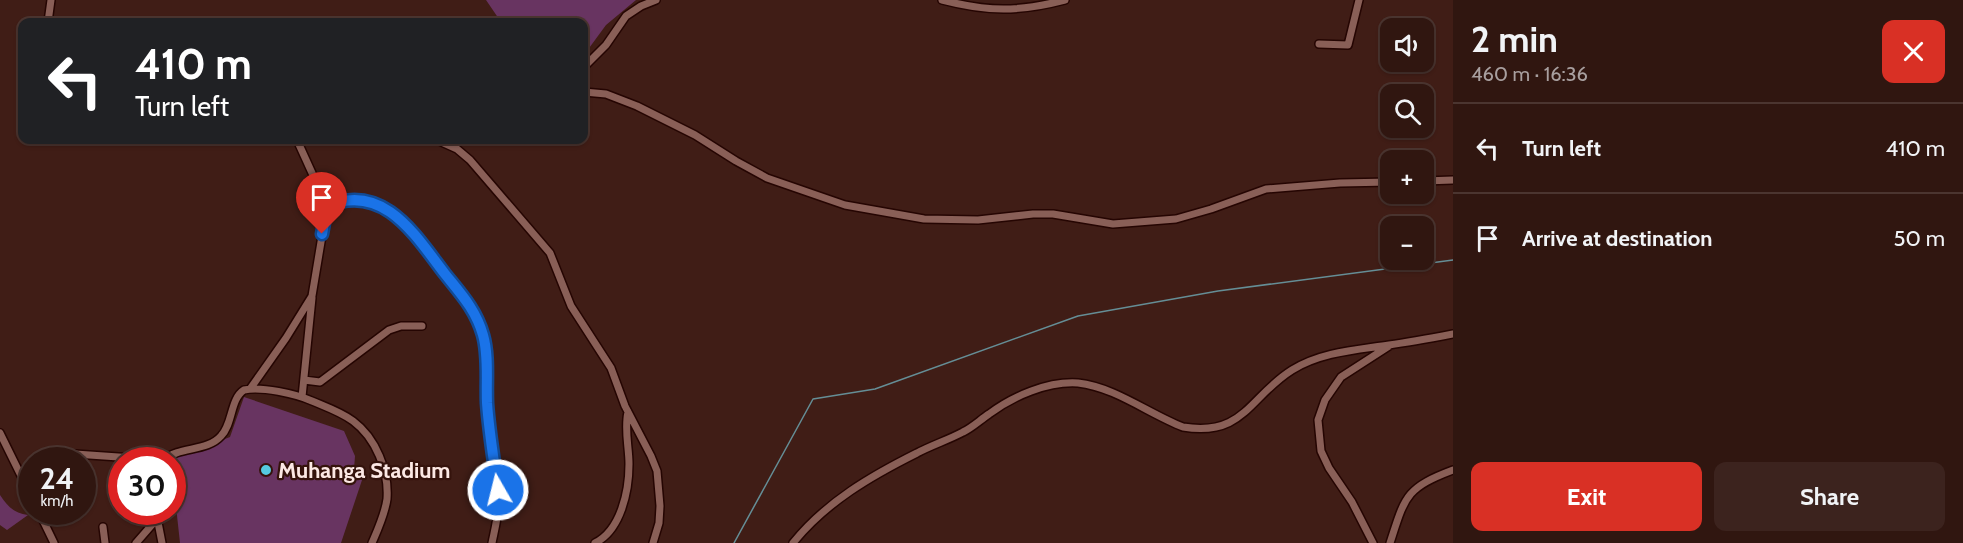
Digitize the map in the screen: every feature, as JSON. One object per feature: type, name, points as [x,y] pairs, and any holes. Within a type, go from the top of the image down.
[{"type":"street","points":[[49,18],[51,0]]},
{"type":"street","points":[[588,63],[606,45],[626,16],[656,0]]},
{"type":"street","points":[[942,0],[989,10],[1009,10],[1065,0]]},
{"type":"street","points":[[1319,44],[1348,45],[1359,0]]},
{"type":"street","points":[[588,92],[606,94],[630,103],[689,131],[756,174],[846,205],[924,219],[978,220],[1033,214],[1053,214],[1113,224],[1176,219],[1266,189],[1380,182]]},
{"type":"street","points":[[299,144],[327,206],[312,296],[302,397]]},
{"type":"street","points":[[447,144],[458,149],[470,160],[550,253],[571,306],[611,368],[628,412],[657,471],[660,506],[659,523],[653,543]]},
{"type":"street","points":[[1434,181],[1453,180]]},
{"type":"street","points":[[327,206],[349,199],[360,200],[377,205],[401,218],[476,314],[484,338],[489,423],[498,490],[498,508],[492,543]]},
{"type":"street","points":[[250,389],[312,296]]},
{"type":"street","points":[[304,380],[320,382],[388,330],[401,326],[422,326]]},
{"type":"street","points":[[793,543],[830,506],[877,474],[958,435],[990,413],[1036,390],[1052,385],[1078,383],[1108,392],[1183,427],[1192,429],[1216,427],[1232,422],[1275,382],[1322,356],[1453,334]]},
{"type":"street","points":[[1373,543],[1352,502],[1329,468],[1321,451],[1318,420],[1325,400],[1341,377],[1392,345]]},
{"type":"street","points":[[186,450],[213,442],[220,437],[240,392],[250,389],[302,397],[339,412],[354,421],[364,431],[386,475],[387,500],[372,543]]},
{"type":"street","points":[[595,543],[603,539],[611,530],[625,497],[629,466],[626,421],[628,412]]},
{"type":"street","points":[[0,433],[18,470]]},
{"type":"street","points":[[1390,543],[1405,500],[1412,491],[1453,470]]},
{"type":"street","points":[[45,525],[54,543]]},
{"type":"street","points":[[136,543],[150,525]]},
{"type":"street","points":[[159,525],[162,543]]},
{"type":"street","points":[[103,527],[105,543]]},
{"type":"shaded area","points":[[486,0],[636,0],[606,25],[588,50],[588,18],[498,18]]},
{"type":"shaded area","name":"Muhanga Stadium","points":[[244,397],[344,431],[355,456],[354,469],[365,471],[341,543],[180,543],[178,525],[186,525],[186,454],[230,437]]},
{"type":"shaded area","points":[[0,495],[18,512],[18,522],[7,530],[0,525]]},
{"type":"waterway","points":[[734,543],[813,399],[875,389],[1078,316],[1218,291],[1453,260]]},
{"type":"place","name":"Muhanga Stadium","points":[[266,470]]},
{"type":"route","points":[[322,234],[327,206],[340,200],[360,200],[388,210],[401,218],[415,234],[472,307],[480,324],[486,348],[487,403],[498,490]]}]
